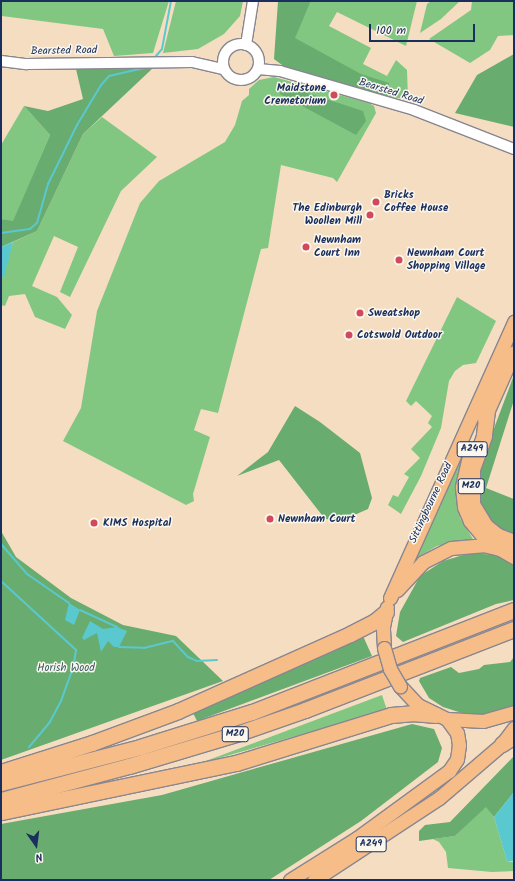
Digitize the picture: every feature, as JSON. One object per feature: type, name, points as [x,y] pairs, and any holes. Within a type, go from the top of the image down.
[{"type":"highway","name":"Sittingbourne Road","points":[[388,605],[514,322]]},
{"type":"highway","name":"Sittingbourne Road","points":[[507,549],[470,521],[464,507],[462,487],[465,468],[487,410],[514,352]]},
{"type":"highway","name":"M20","points":[[487,410],[484,436],[472,469],[472,504],[485,526],[498,536],[507,549]]},
{"type":"highway","points":[[1,772],[99,740],[178,711],[376,621],[410,574],[437,554],[458,546],[507,549]]},
{"type":"highway","points":[[388,605],[384,648],[390,669],[400,686],[418,705],[441,717]]},
{"type":"highway","name":"M20","points":[[1,783],[118,753],[239,716],[514,610]]},
{"type":"highway","name":"M20","points":[[1,800],[122,768],[239,733],[305,710],[514,629]]},
{"type":"highway","points":[[1,812],[236,763],[391,715],[441,717],[483,721],[514,712]]},
{"type":"highway","name":"A249","points":[[290,880],[357,838],[449,771],[457,758],[459,745],[457,734],[441,717]]},
{"type":"highway","name":"A249","points":[[314,880],[427,807],[508,740],[514,728]]},
{"type":"street","points":[[246,45],[253,1]]},
{"type":"street","points":[[246,45],[257,54],[258,68],[252,77],[242,81],[231,78],[223,69],[223,57],[229,48],[246,45]]},
{"type":"street","name":"Bearsted Road","points":[[1,61],[27,64],[192,62],[223,69]]},
{"type":"street","name":"Bearsted Road","points":[[258,68],[280,71],[414,110],[514,149]]},
{"type":"green space","points":[[1,1],[169,1],[153,53],[114,56],[103,29],[2,16],[1,41]]},
{"type":"green space","points":[[176,1],[243,1],[240,16],[224,34],[198,49],[163,53]]},
{"type":"green space","points":[[278,1],[311,1],[295,38],[361,74],[389,83],[388,97],[286,68],[274,59]]},
{"type":"green space","points":[[311,1],[417,1],[406,46],[337,12],[329,26],[371,48],[363,64],[387,76],[396,60],[407,70],[408,99],[388,97],[294,38]]},
{"type":"green space","points":[[431,1],[460,1],[441,19],[420,33],[427,4]]},
{"type":"green space","points":[[472,1],[514,1],[514,35],[498,36],[490,50],[470,63],[429,39],[471,10]]},
{"type":"green space","points":[[514,54],[514,127],[455,113],[477,75]]},
{"type":"green space","points":[[153,68],[83,134],[37,231],[1,247],[1,219],[13,221],[50,135],[24,106],[48,111],[83,99],[76,69]]},
{"type":"green space","points":[[274,77],[369,103],[374,106],[376,113],[337,182],[333,178],[281,165],[268,248],[261,249],[218,413],[201,409],[194,430],[210,437],[193,494],[194,501],[186,505],[63,441],[81,408],[97,311],[140,203],[159,181],[225,142],[235,125],[242,101],[249,95],[249,89],[259,80]]},
{"type":"green space","points":[[283,85],[363,111],[366,121],[356,135],[280,94]]},
{"type":"green space","points":[[24,106],[50,135],[13,222],[1,219],[1,145]]},
{"type":"green space","points":[[102,117],[157,157],[121,191],[70,297],[60,292],[78,247],[54,236],[32,286],[57,297],[72,315],[65,329],[35,317],[25,294],[9,296],[5,306],[1,305],[1,281],[13,242],[37,231],[83,134]]},
{"type":"green space","points":[[457,297],[496,321],[476,363],[463,365],[455,371],[449,381],[441,428],[421,476],[401,514],[388,505],[393,495],[398,497],[409,477],[404,474],[420,458],[411,449],[432,427],[428,423],[432,416],[416,401],[411,406],[406,401]]},
{"type":"green space","points":[[514,375],[514,400],[486,488],[514,499],[514,536],[494,526],[480,507],[477,488],[481,463]]},
{"type":"green space","points":[[295,406],[320,422],[360,453],[372,498],[368,509],[343,520],[325,519],[279,460],[237,476],[268,452]]},
{"type":"green space","points":[[466,439],[469,440],[456,481],[460,518],[473,539],[437,546],[413,560]]},
{"type":"green space","name":"Horish Wood","points":[[1,531],[16,557],[71,598],[123,625],[176,636],[223,681],[1,760]]},
{"type":"green space","points":[[470,553],[497,555],[514,563],[514,600],[496,604],[403,642],[396,636],[400,612],[420,576],[443,561]]},
{"type":"green space","points":[[363,636],[372,656],[197,721],[193,713]]},
{"type":"green space","points":[[514,657],[514,706],[488,715],[462,713],[443,707],[429,698],[419,681],[420,678],[451,667],[459,673],[479,669],[484,665],[510,662]]},
{"type":"green space","points":[[382,695],[387,710],[195,765]]},
{"type":"green space","points":[[412,724],[434,729],[442,748],[438,762],[361,821],[269,880],[1,880],[1,824],[162,795]]},
{"type":"green space","points":[[514,756],[514,792],[494,817],[486,807],[455,836],[419,841],[419,831],[425,825],[450,822]]},
{"type":"green space","points":[[486,806],[494,817],[507,861],[514,862],[514,871],[492,872],[448,868],[446,852],[439,842],[433,839],[455,836]]},
{"type":"water","points":[[13,242],[4,277],[1,276],[1,247]]},
{"type":"water","points":[[69,603],[80,610],[74,625],[65,620]]},
{"type":"water","points":[[90,621],[103,629],[117,627],[127,631],[119,647],[114,647],[108,641],[101,652],[97,633],[84,640],[82,638]]},
{"type":"water","points":[[514,792],[514,861],[507,861],[494,817]]},
{"type":"waterway","points":[[156,56],[162,49],[171,1]]},
{"type":"waterway","points":[[1,233],[30,229],[37,223],[48,184],[77,125],[101,85],[109,76],[145,68]]},
{"type":"waterway","points":[[1,544],[27,574],[69,603]]},
{"type":"waterway","points":[[1,581],[76,650],[73,668],[61,701],[50,722],[29,747]]},
{"type":"waterway","points":[[80,610],[117,627]]},
{"type":"waterway","points":[[119,647],[144,648],[173,641],[188,657],[197,661],[217,660]]},
{"type":"place","name":"Maidstone Cremetorium","points":[[334,95]]},
{"type":"place","name":"Bricks Coffee House","points":[[376,202]]},
{"type":"place","name":"The Edinburgh Woollen Mill","points":[[370,215]]},
{"type":"place","name":"Newnham Court Inn","points":[[306,247]]},
{"type":"place","name":"Newnham Court Shopping Village","points":[[399,260]]},
{"type":"place","name":"Sweatshop","points":[[360,313]]},
{"type":"place","name":"Cotswold Outdoor","points":[[349,335]]},
{"type":"place","name":"Newnham Court","points":[[270,519]]},
{"type":"place","name":"KIMS Hospital","points":[[94,523]]}]
